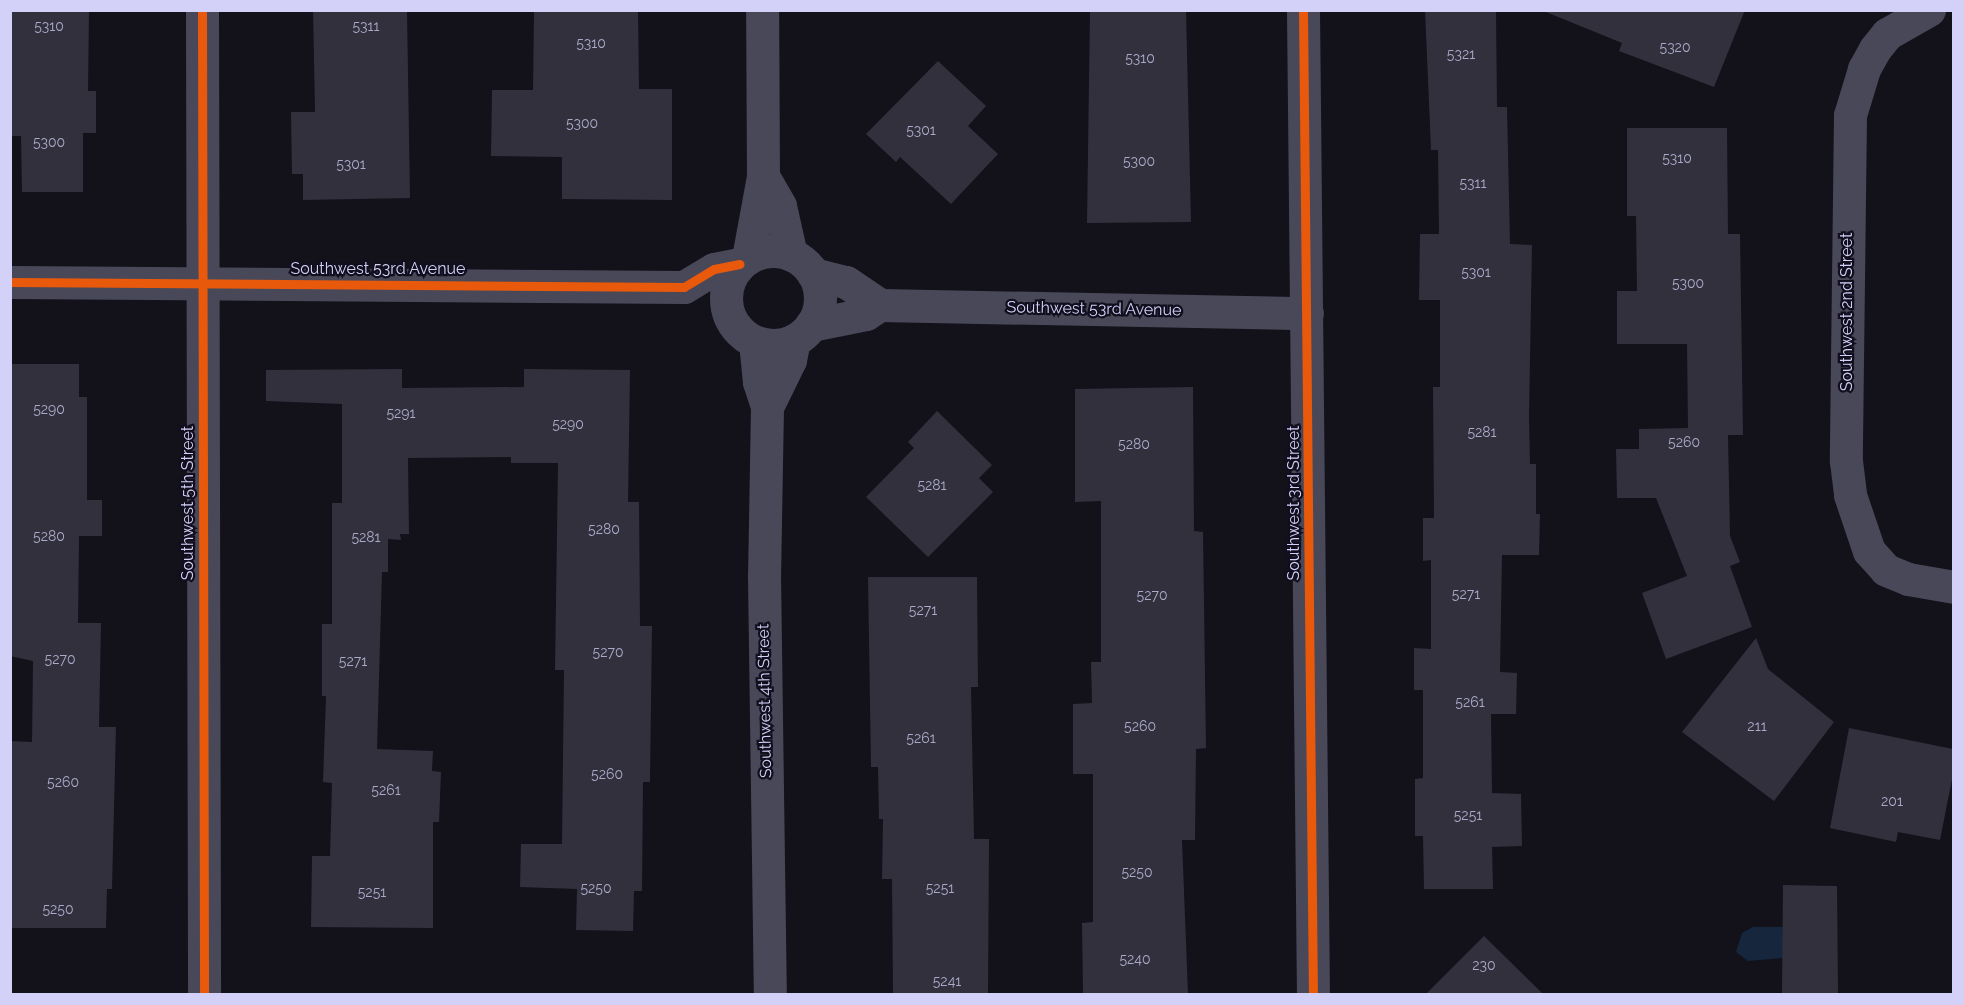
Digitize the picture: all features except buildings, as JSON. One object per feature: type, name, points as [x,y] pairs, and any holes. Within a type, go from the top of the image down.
[{"type":"street","name":"Southwest 5th Street","points":[[202,10],[204,994]]},
{"type":"street","name":"Southwest 4th Street","points":[[727,307],[731,276],[744,261],[763,176],[762,10]]},
{"type":"street","name":"Southwest 3rd Street","points":[[1302,10],[1313,994]]},
{"type":"street","name":"Southwest 2nd Street","points":[[1929,10],[1894,30],[1875,49],[1864,69],[1850,115],[1846,461],[1858,528],[1869,550],[1886,570],[1908,579],[1953,587]]},
{"type":"street","name":"Southwest 4th Street","points":[[763,176],[780,206],[802,265],[820,296],[767,407]]},
{"type":"street","points":[[802,332],[771,345],[755,342],[732,322],[727,307],[700,301],[684,287],[714,269],[744,261],[768,250],[846,282],[880,305]]},
{"type":"street","name":"Southwest 53rd Avenue","points":[[10,282],[684,287]]},
{"type":"street","name":"Southwest 53rd Avenue","points":[[802,332],[866,314],[880,305],[1307,314]]},
{"type":"street","name":"Southwest 4th Street","points":[[755,342],[759,382],[767,407],[764,575],[770,994]]},
{"type":"water","points":[[1753,927],[1797,927],[1804,956],[1748,961],[1736,952],[1742,933]]},
{"type":"cycle path","points":[[202,10],[204,994]]},
{"type":"cycle path","points":[[1303,10],[1313,994]]},
{"type":"cycle path","points":[[10,282],[684,287],[714,269],[740,264]]}]
